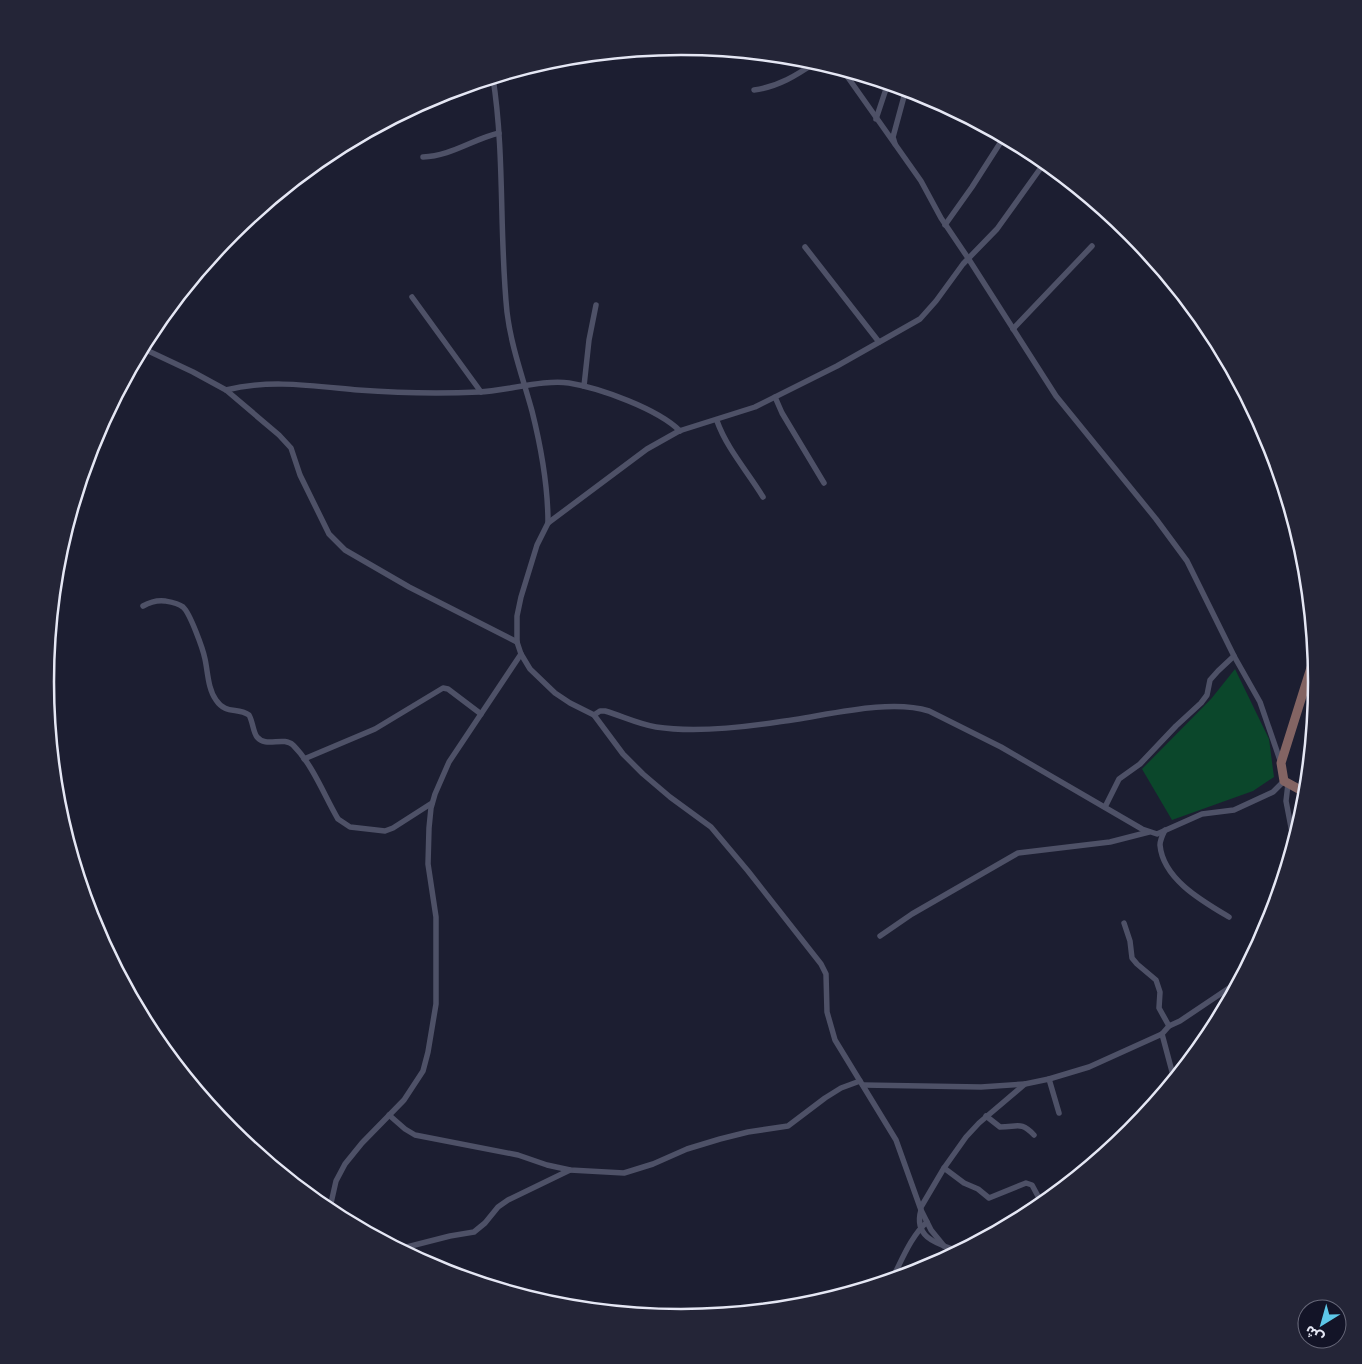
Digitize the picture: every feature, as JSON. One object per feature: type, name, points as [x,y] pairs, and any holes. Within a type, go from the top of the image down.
[{"type":"street","points":[[754,90],[767,89],[779,84],[806,68]]},
{"type":"street","points":[[848,77],[921,181],[945,224],[1056,396],[1151,513],[1187,561],[1234,656],[1265,711],[1286,782],[1286,801],[1291,826]]},
{"type":"street","points":[[494,84],[499,132],[507,313],[513,346],[532,414],[542,462],[548,523]]},
{"type":"street","points":[[876,119],[886,89]]},
{"type":"street","points":[[897,148],[893,137],[904,96]]},
{"type":"street","points":[[423,158],[447,154],[476,140],[499,132]]},
{"type":"street","points":[[945,224],[1001,142]]},
{"type":"street","points":[[944,1246],[931,1230],[921,1209],[896,1140],[835,1040],[827,1012],[826,974],[821,964],[725,842],[701,819],[670,797],[643,774],[623,754],[594,715],[554,693],[534,674],[521,654],[517,642],[516,625],[520,602],[537,546],[548,523],[647,450],[680,431],[755,407],[837,366],[920,319],[968,258],[997,229],[1041,168]]},
{"type":"street","points":[[1013,328],[1092,246]]},
{"type":"street","points":[[806,248],[879,342]]},
{"type":"street","points":[[412,296],[481,392]]},
{"type":"street","points":[[584,386],[589,340],[596,306]]},
{"type":"street","points":[[148,351],[194,372],[226,390],[279,435],[290,448],[300,475],[323,523],[330,534],[345,550],[409,587],[517,642]]},
{"type":"street","points":[[226,390],[238,387],[292,384],[359,390],[481,392],[566,383],[600,390],[647,410],[672,424],[680,431]]},
{"type":"street","points":[[775,397],[782,413],[824,483]]},
{"type":"street","points":[[716,420],[724,439],[763,497]]},
{"type":"street","points":[[143,606],[150,602],[159,601],[175,603],[183,607],[189,616],[203,651],[215,699],[225,709],[241,711],[249,716],[259,739],[269,742],[284,740],[292,744],[304,759],[338,818],[350,827],[384,831],[393,828],[432,803]]},
{"type":"street","points":[[331,1203],[336,1181],[345,1164],[407,1095],[423,1072],[436,1004],[436,917],[428,864],[432,803],[449,762],[521,654]]},
{"type":"street","points":[[1105,807],[1119,779],[1140,764],[1176,726],[1201,704],[1207,695],[1210,680],[1234,656]]},
{"type":"street","points":[[1281,763],[1308,677]]},
{"type":"street","points":[[304,759],[375,730],[443,688],[448,689],[481,714]]},
{"type":"street","points":[[594,715],[600,711],[605,711],[642,724],[691,729],[768,724],[894,706],[918,708],[929,711],[1001,747],[1149,832],[1157,834],[1202,814],[1234,810],[1273,792],[1286,782]]},
{"type":"street","points":[[1286,782],[1299,789]]},
{"type":"street","points":[[1165,830],[1160,843],[1161,855],[1179,882],[1190,893],[1229,917]]},
{"type":"street","points":[[880,936],[912,914],[1018,853],[1110,842],[1149,832]]},
{"type":"street","points":[[1124,924],[1136,964],[1156,980],[1160,992],[1160,1008],[1169,1026]]},
{"type":"street","points":[[389,1115],[405,1129],[416,1135],[518,1155],[547,1165],[570,1170],[624,1173],[720,1139],[748,1132],[788,1126],[841,1088],[861,1083],[981,1087],[1025,1084],[1049,1079],[1089,1067],[1162,1034],[1169,1026],[1225,994]]},
{"type":"street","points":[[1162,1034],[1172,1072]]},
{"type":"street","points":[[1049,1079],[1060,1113]]},
{"type":"street","points":[[951,1248],[935,1244],[925,1234],[919,1220],[921,1209],[944,1168],[966,1137],[986,1116],[1025,1084]]},
{"type":"street","points":[[986,1116],[1000,1127],[1026,1126],[1034,1135]]},
{"type":"street","points":[[944,1168],[989,1198],[1026,1183],[1032,1185],[1039,1197]]},
{"type":"street","points":[[408,1247],[474,1232],[485,1223],[498,1207],[508,1200],[570,1170]]},
{"type":"street","points":[[897,1271],[921,1228],[927,1222]]},
{"type":"green space","points":[[1235,669],[1269,739],[1274,777],[1253,791],[1172,820],[1142,769],[1211,699]]}]
